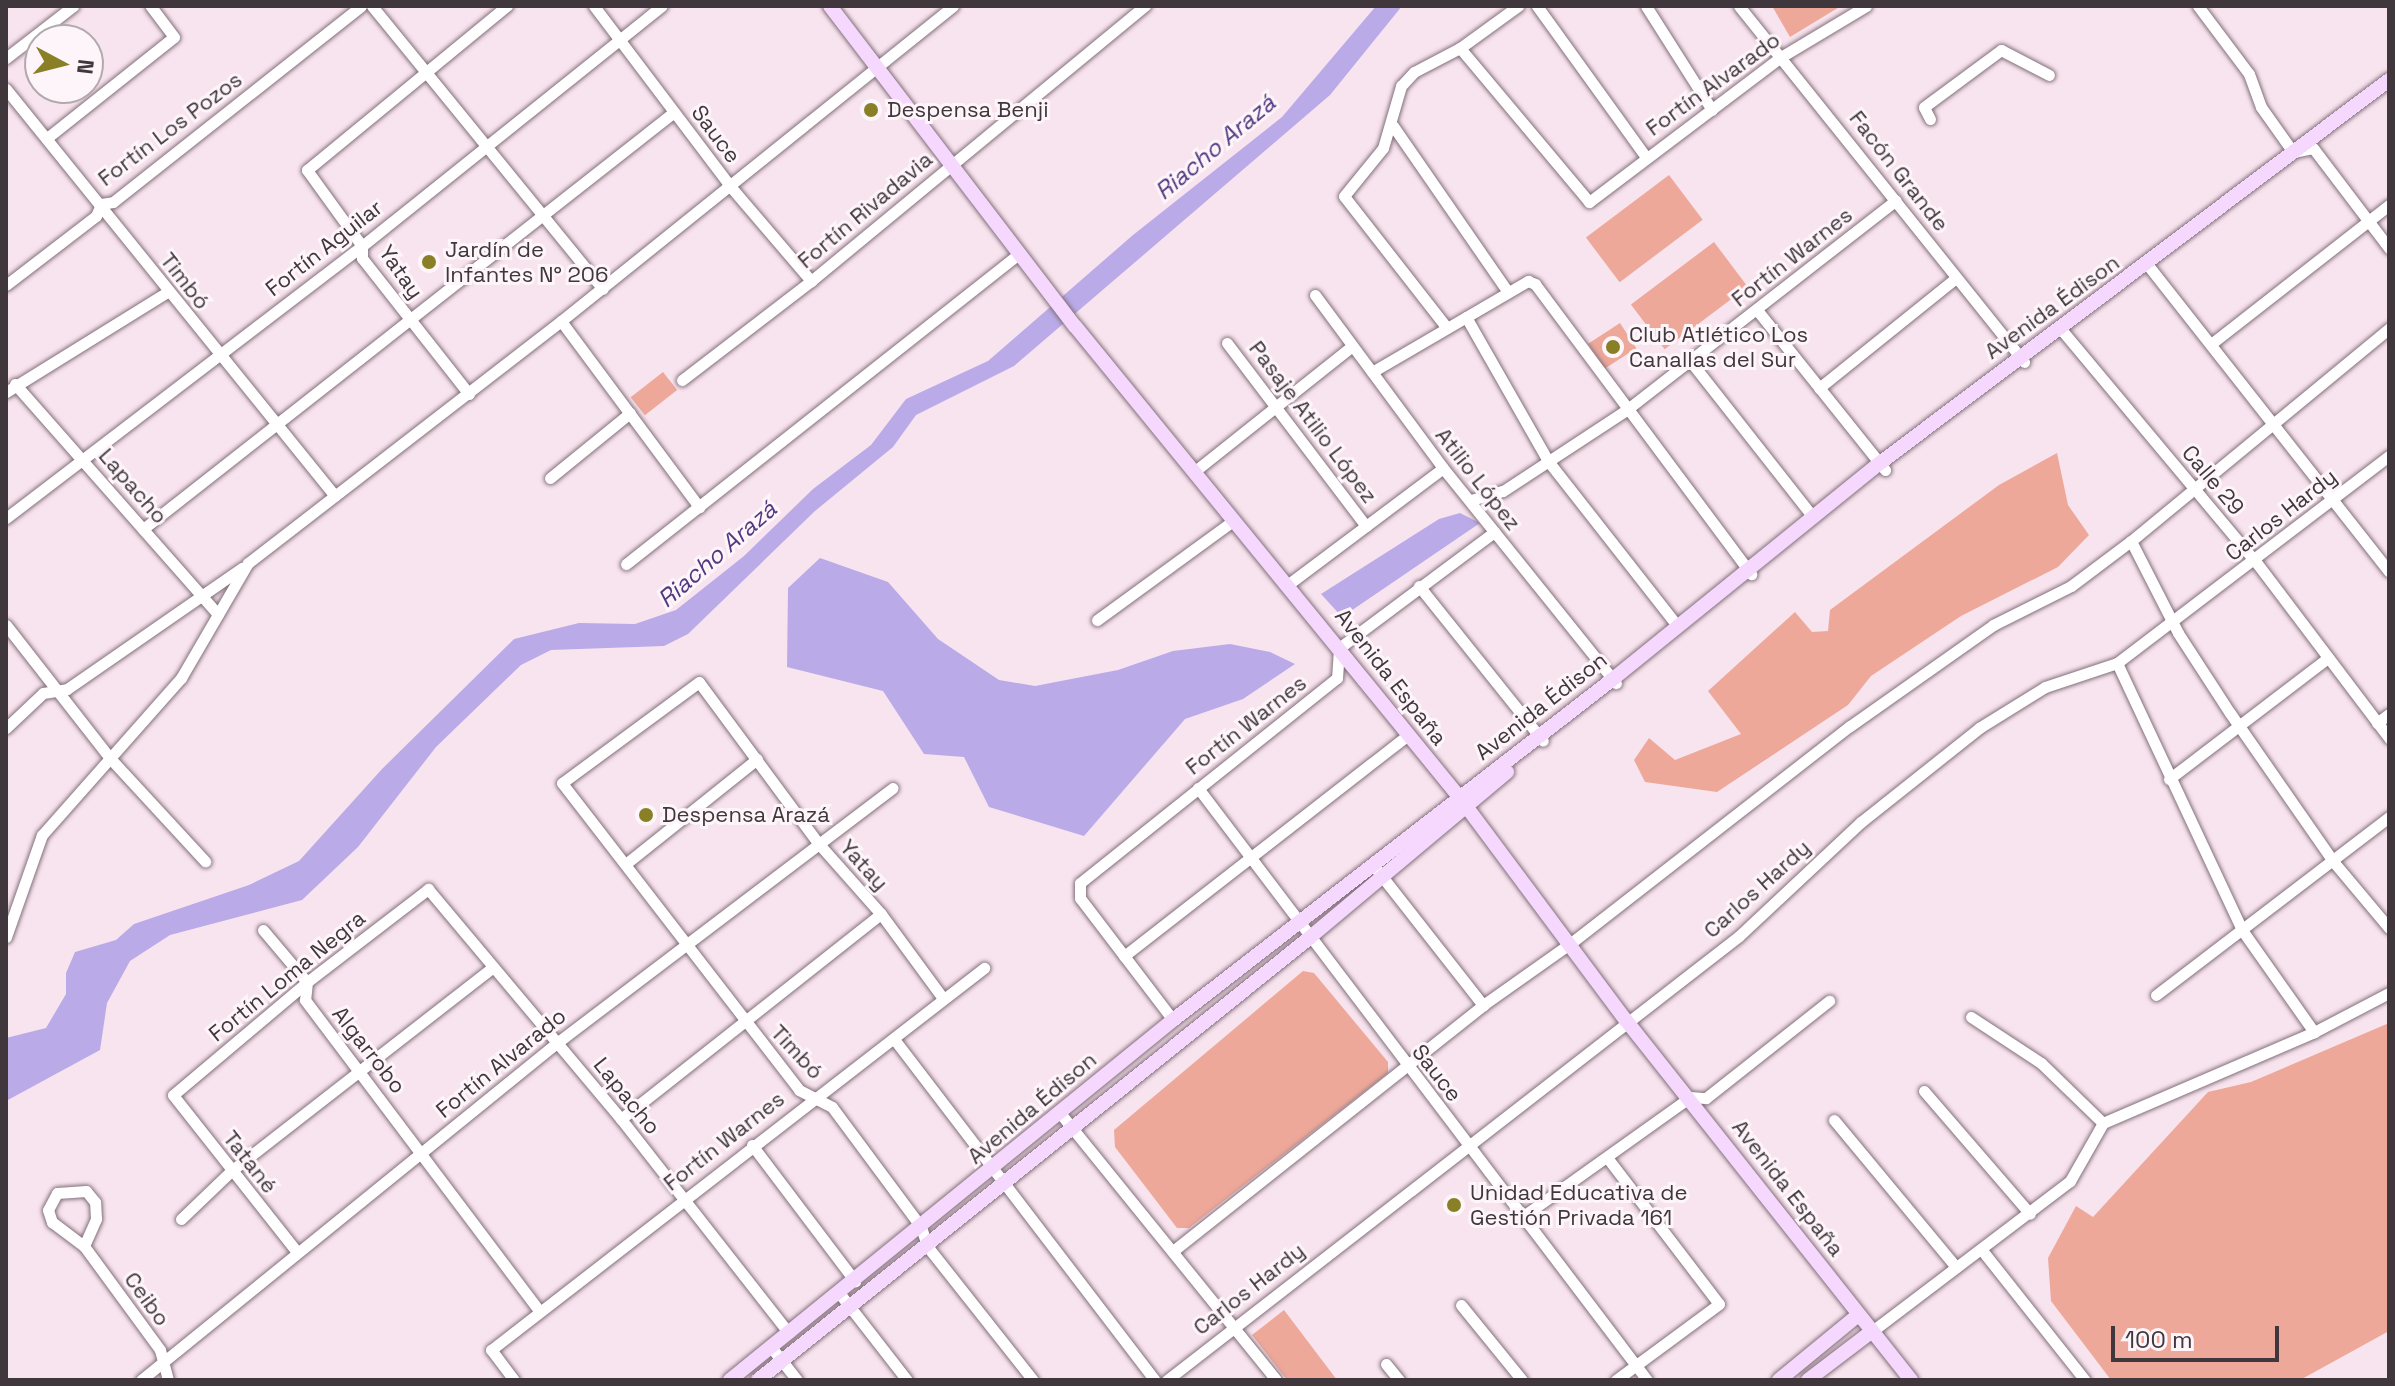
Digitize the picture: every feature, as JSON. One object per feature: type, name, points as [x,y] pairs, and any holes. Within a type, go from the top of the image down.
[{"type":"main road","name":"Avenida España","points":[[830,6],[953,163],[1018,254],[1286,586],[1321,623],[1407,736],[1463,802],[1625,1019],[1690,1097],[1911,1380]]},
{"type":"main road","name":"Avenida Édison","points":[[2150,267],[2293,152],[2389,80]]},
{"type":"main road","name":"Avenida Édison","points":[[758,1380],[927,1246],[1069,1126],[1308,939],[1378,871],[1749,572],[2023,360],[2313,148],[2389,87]]},
{"type":"main road","name":"Avenida Édison","points":[[1614,681],[1676,624],[1749,572],[1813,517],[1883,467]]},
{"type":"main road","name":"Avenida Édison","points":[[730,1380],[840,1294],[1173,1020],[1297,924],[1378,871]]},
{"type":"main road","points":[[1779,1380],[1858,1315]]},
{"type":"main road","points":[[1808,1380],[1871,1332]]},
{"type":"street","points":[[50,6],[58,17]]},
{"type":"street","points":[[6,58],[73,6]]},
{"type":"street","points":[[47,138],[174,37],[151,6]]},
{"type":"street","name":"Fortín Los Pozos","points":[[6,285],[96,216],[101,204],[113,202],[361,6]]},
{"type":"street","points":[[372,6],[488,142],[603,289]]},
{"type":"street","points":[[426,70],[507,6]]},
{"type":"street","name":"Sauce","points":[[594,6],[730,186],[811,281]]},
{"type":"street","name":"Fortín Aguilar","points":[[6,518],[362,246],[488,142],[662,6]]},
{"type":"street","points":[[6,728],[43,693],[67,689],[189,601],[203,598],[603,289],[953,6]]},
{"type":"street","name":"Fortín Rivadavia","points":[[682,380],[811,281],[1145,6]]},
{"type":"street","points":[[1447,328],[1344,196],[1383,148],[1393,126],[1401,86],[1414,72],[1460,48],[1518,6]]},
{"type":"street","points":[[1537,6],[1646,157]]},
{"type":"street","points":[[1646,6],[1712,110]]},
{"type":"street","name":"Facón Grande","points":[[1739,6],[2023,360]]},
{"type":"street","name":"Fortín Alvarado","points":[[1460,48],[1589,202],[1781,57],[1866,6]]},
{"type":"street","points":[[2198,6],[2249,74],[2261,107],[2293,152],[2313,148],[2389,248]]},
{"type":"street","points":[[1930,119],[1924,107],[2001,50],[2049,75]]},
{"type":"street","name":"Yatay","points":[[426,70],[307,170],[362,246],[362,258],[469,394]]},
{"type":"street","name":"Timbó","points":[[6,89],[101,204],[167,292],[335,496]]},
{"type":"street","points":[[143,529],[674,112]]},
{"type":"street","points":[[1393,126],[1508,292]]},
{"type":"street","name":"Fortín Warnes","points":[[1471,500],[1503,491],[1625,411],[1896,200]]},
{"type":"street","points":[[2211,344],[2389,205]]},
{"type":"street","points":[[626,564],[1018,254]]},
{"type":"street","points":[[2150,267],[2389,571]]},
{"type":"street","points":[[1819,388],[1956,278]]},
{"type":"street","points":[[1372,372],[1528,281],[1749,572]]},
{"type":"street","points":[[10,388],[167,292]]},
{"type":"street","name":"Atilio López","points":[[1315,295],[1443,468],[1614,681]]},
{"type":"street","points":[[1757,310],[1883,467]]},
{"type":"street","points":[[1466,317],[1548,461],[1676,624]]},
{"type":"street","points":[[561,321],[699,507]]},
{"type":"street","points":[[1173,1251],[1483,1005],[1571,943],[1850,726],[1993,625],[2071,586],[2131,541],[2192,486],[2389,328]]},
{"type":"street","name":"Calle 29","points":[[2064,331],[2256,562],[2389,738]]},
{"type":"street","name":"Pasaje Atilio López","points":[[1227,343],[1366,526]]},
{"type":"street","points":[[1195,471],[1351,347]]},
{"type":"street","points":[[1691,362],[1813,517]]},
{"type":"street","name":"Lapacho","points":[[10,388],[83,459],[218,614]]},
{"type":"street","points":[[550,478],[630,413]]},
{"type":"street","name":"Carlos Hardy","points":[[1167,1380],[1625,1019],[1739,936],[1861,822],[1979,728],[2045,687],[2117,663],[2256,562],[2389,456]]},
{"type":"street","points":[[1286,586],[1443,468]]},
{"type":"street","points":[[1097,620],[1234,520]]},
{"type":"street","points":[[1339,648],[1494,532]]},
{"type":"street","points":[[2131,541],[2172,623],[2332,860],[2389,928]]},
{"type":"street","points":[[6,937],[42,835],[181,678],[248,563]]},
{"type":"street","points":[[1419,586],[1540,738]]},
{"type":"street","points":[[6,625],[109,757],[205,861]]},
{"type":"street","name":"Fortín Warnes","points":[[1124,956],[1080,898],[1080,883],[1337,678],[1339,648]]},
{"type":"street","points":[[2169,779],[2328,658]]},
{"type":"street","points":[[2117,663],[2242,930],[2314,1032]]},
{"type":"street","name":"Yatay","points":[[562,783],[699,682],[818,843],[881,914],[942,997]]},
{"type":"street","points":[[2377,723],[2389,714]]},
{"type":"street","points":[[1173,1020],[1124,956],[1407,736]]},
{"type":"street","points":[[628,862],[757,759]]},
{"type":"street","name":"Timbó","points":[[562,783],[628,862],[743,1022],[799,1090],[832,1107],[921,1227],[927,1246],[1033,1380]]},
{"type":"street","name":"Fortín Alvarado","points":[[141,1380],[558,1042],[893,788]]},
{"type":"street","name":"Sauce","points":[[1198,788],[1308,939],[1647,1380]]},
{"type":"street","points":[[2156,995],[2389,817]]},
{"type":"street","points":[[1378,871],[1483,1005]]},
{"type":"street","name":"Lapacho","points":[[428,889],[621,1119],[789,1333]]},
{"type":"street","name":"Fortín Loma Negra","points":[[173,1095],[307,982],[428,889]]},
{"type":"street","points":[[621,1119],[881,914]]},
{"type":"street","name":"Algarrobo","points":[[263,930],[307,982],[305,1000],[423,1151],[538,1309]]},
{"type":"street","points":[[181,1219],[231,1171],[492,968]]},
{"type":"street","name":"Fortín Warnes","points":[[514,1380],[491,1350],[538,1309],[812,1098],[894,1039],[942,997],[984,968]]},
{"type":"street","points":[[1871,1332],[2070,1181],[2103,1123],[2314,1032],[2389,993]]},
{"type":"street","points":[[1522,1217],[1593,1163],[1609,1160],[1690,1097],[1706,1098],[1829,1001]]},
{"type":"street","points":[[1971,1017],[2041,1063],[2103,1123]]},
{"type":"street","points":[[894,1039],[1155,1380]]},
{"type":"street","points":[[1924,1091],[2030,1214]]},
{"type":"street","name":"Tatané","points":[[173,1095],[297,1252]]},
{"type":"street","points":[[1060,1113],[1276,1380]]},
{"type":"street","points":[[1834,1120],[1956,1267]]},
{"type":"street","points":[[752,1145],[855,1281]]},
{"type":"street","points":[[1609,1160],[1719,1304],[1616,1380]]},
{"type":"street","name":"Ceibo","points":[[84,1246],[96,1219],[95,1202],[86,1191],[57,1193],[48,1210],[52,1222],[84,1246],[160,1350],[168,1380]]},
{"type":"street","points":[[1981,1249],[2085,1380]]},
{"type":"street","points":[[840,1294],[907,1380]]},
{"type":"street","points":[[1461,1305],[1522,1380]]},
{"type":"street","points":[[771,1347],[797,1380]]},
{"type":"street","points":[[1386,1364],[1399,1380]]},
{"type":"shaded area","points":[[1376,6],[1402,6],[1330,95],[1014,366],[916,415],[893,447],[815,511],[688,634],[664,646],[551,650],[521,665],[436,747],[358,847],[302,900],[170,935],[130,961],[107,1003],[100,1050],[6,1101],[6,1038],[46,1028],[66,994],[66,973],[75,952],[116,940],[134,924],[249,885],[299,861],[382,769],[514,639],[579,623],[635,624],[676,610],[744,556],[813,489],[871,445],[906,399],[988,361],[1133,235],[1282,117]]},
{"type":"shaded area","points":[[1772,6],[1841,6],[1790,37]]},
{"type":"shaded area","points":[[1669,175],[1703,220],[1620,282],[1586,238]]},
{"type":"shaded area","points":[[1714,242],[1748,287],[1665,349],[1631,305]]},
{"type":"shaded area","name":"Club Atlético Los Canallas del Sur","points":[[1620,323],[1636,348],[1604,369],[1588,344]]},
{"type":"shaded area","points":[[663,372],[677,390],[645,415],[631,397]]},
{"type":"shaded area","points":[[2057,453],[2068,505],[2089,535],[2058,567],[1961,616],[1871,676],[1848,705],[1717,792],[1645,782],[1634,760],[1649,738],[1675,760],[1741,734],[1708,691],[1795,612],[1812,632],[1828,631],[1830,610],[1999,485]]},
{"type":"shaded area","points":[[1460,513],[1480,523],[1342,617],[1321,594],[1439,519]]},
{"type":"shaded area","points":[[820,558],[888,582],[938,639],[999,680],[1035,686],[1118,670],[1173,651],[1230,644],[1270,652],[1295,664],[1243,699],[1185,719],[1084,836],[989,807],[964,757],[924,754],[883,691],[787,667],[788,588]]},
{"type":"shaded area","points":[[1303,971],[1314,973],[1388,1062],[1388,1073],[1189,1228],[1177,1228],[1115,1147],[1114,1130]]},
{"type":"shaded area","points":[[2389,1023],[2389,1331],[2300,1380],[2111,1380],[2051,1301],[2048,1258],[2076,1206],[2093,1217],[2208,1092],[2251,1082]]},
{"type":"shaded area","points":[[1284,1310],[1337,1380],[1287,1380],[1252,1335]]},
{"type":"place","name":"Despensa Benji","points":[[871,110]]},
{"type":"place","name":"Jardín de Infantes N° 206","points":[[429,262]]},
{"type":"place","name":"Club Atlético Los Canallas del Sur","points":[[1613,347]]},
{"type":"place","name":"Despensa Arazá","points":[[646,815]]},
{"type":"place","name":"Unidad Educativa de Gestión Privada 161","points":[[1454,1205]]},
{"type":"water label","name":"Riacho Arazá","points":[[1215,147]]},
{"type":"water label","name":"Riacho Arazá","points":[[717,554]]}]
